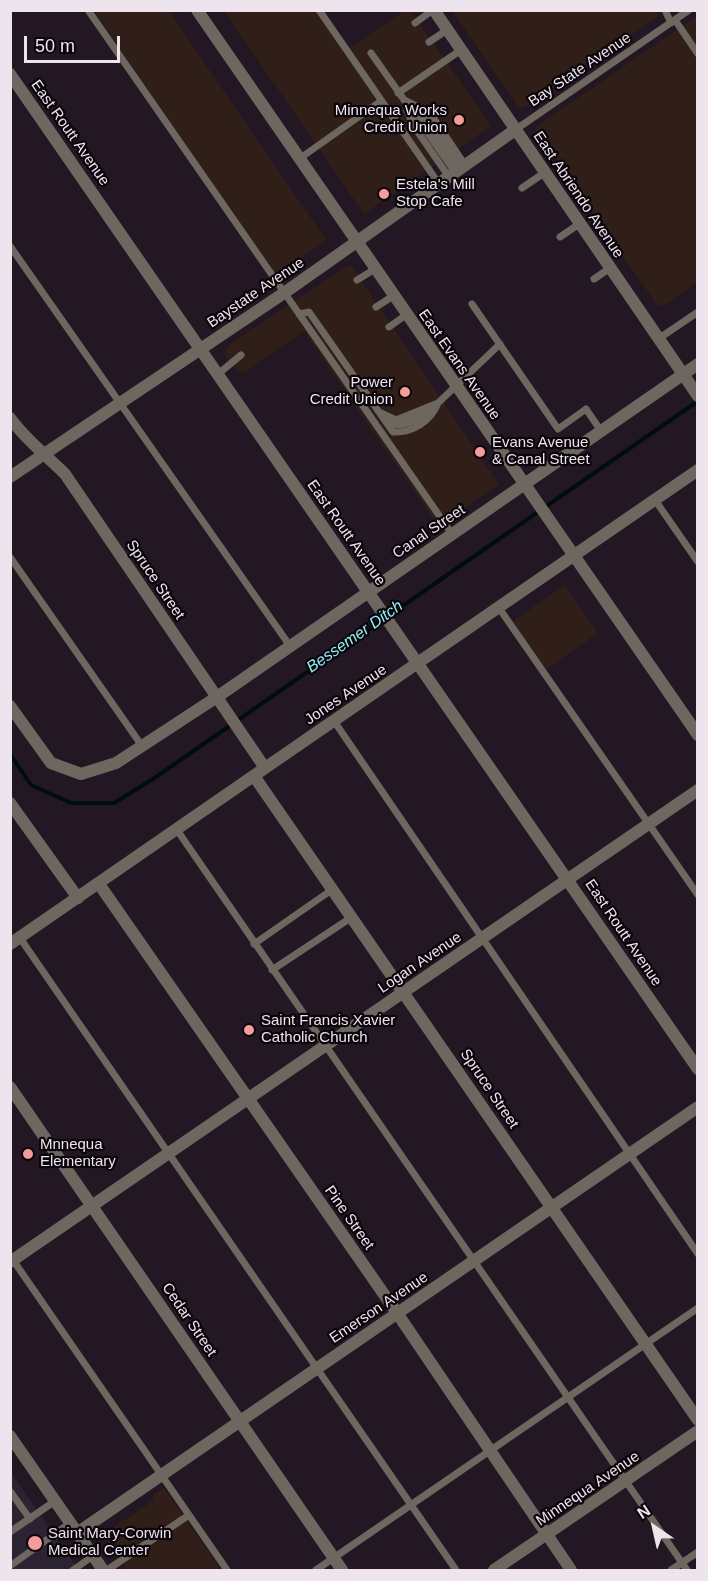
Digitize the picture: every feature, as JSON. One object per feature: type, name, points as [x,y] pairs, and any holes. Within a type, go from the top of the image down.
[{"type":"street","name":"East Abriendo Avenue","points":[[434,10],[695,393]]},
{"type":"street","name":"East Evans Avenue","points":[[202,12],[409,320],[698,735]]},
{"type":"street","name":"East Routt Avenue","points":[[10,74],[698,1069]]},
{"type":"street","name":"Baystate Avenue","points":[[10,477],[284,293],[515,130]]},
{"type":"street","name":"Canal Street","points":[[10,706],[51,763],[81,774],[116,763],[217,697],[698,363]]},
{"type":"street","name":"Spruce Street","points":[[10,418],[26,440],[45,454],[65,474],[265,768]]},
{"type":"street","name":"Jones Avenue","points":[[15,941],[698,470]]},
{"type":"street","name":"Spruce Street","points":[[254,776],[698,1420]]},
{"type":"street","name":"Logan Avenue","points":[[12,1261],[698,790]]},
{"type":"street","points":[[10,803],[78,898]]},
{"type":"street","name":"Pine Street","points":[[99,884],[397,1313],[571,1570]]},
{"type":"street","name":"Cedar Street","points":[[13,1095],[93,1206],[342,1570]]},
{"type":"street","name":"Emerson Avenue","points":[[74,1528],[161,1476],[698,1107]]},
{"type":"street","name":"Minnequa Avenue","points":[[494,1570],[698,1431]]},
{"type":"street","points":[[10,1436],[105,1570]]},
{"type":"lane","points":[[88,10],[452,534]]},
{"type":"lane","points":[[319,10],[381,101],[454,173]]},
{"type":"lane","points":[[415,23],[434,10]]},
{"type":"lane","points":[[665,10],[698,54]]},
{"type":"lane","name":"Bay State Avenue","points":[[515,130],[689,10]]},
{"type":"lane","points":[[429,42],[447,30]]},
{"type":"lane","points":[[400,96],[460,50]]},
{"type":"lane","points":[[371,53],[454,173]]},
{"type":"lane","points":[[400,96],[430,113],[454,173]]},
{"type":"lane","points":[[299,159],[381,101]]},
{"type":"lane","points":[[522,188],[544,173]]},
{"type":"lane","points":[[560,237],[579,224]]},
{"type":"lane","points":[[10,246],[290,646]]},
{"type":"lane","points":[[594,279],[610,268]]},
{"type":"lane","points":[[357,280],[375,270]]},
{"type":"lane","points":[[376,307],[393,296]]},
{"type":"lane","points":[[472,304],[558,429],[586,409],[601,431]]},
{"type":"lane","points":[[299,314],[309,312],[393,432],[405,431],[425,422],[454,385],[500,344]]},
{"type":"lane","points":[[658,339],[698,312]]},
{"type":"lane","points":[[389,327],[423,316]]},
{"type":"lane","points":[[218,374],[240,355]]},
{"type":"lane","points":[[377,410],[388,418],[396,420],[438,403]]},
{"type":"lane","points":[[655,500],[698,562]]},
{"type":"lane","points":[[10,557],[142,746]]},
{"type":"lane","points":[[499,608],[698,895]]},
{"type":"lane","points":[[334,721],[480,940],[698,1254]]},
{"type":"lane","points":[[177,830],[324,1048],[687,1570]]},
{"type":"lane","points":[[254,944],[333,889]]},
{"type":"lane","points":[[272,970],[352,917]]},
{"type":"lane","points":[[15,941],[169,1153],[456,1570]]},
{"type":"lane","points":[[12,1261],[227,1570]]},
{"type":"lane","points":[[316,1570],[698,1308]]},
{"type":"lane","points":[[10,1491],[30,1519]]},
{"type":"lane","points":[[10,1532],[55,1501]]},
{"type":"lane","points":[[105,1570],[189,1515]]},
{"type":"lane","points":[[10,1566],[74,1528]]},
{"type":"lane","points":[[671,1570],[698,1552]]},
{"type":"lane","points":[[73,1570],[93,1556]]},
{"type":"shaded area","points":[[94,11],[169,11],[326,240],[276,275]]},
{"type":"shaded area","points":[[224,11],[324,11],[350,48],[405,11],[411,11],[491,126],[364,214]]},
{"type":"shaded area","points":[[452,11],[656,11],[659,16],[523,108],[518,106]]},
{"type":"shaded area","points":[[697,16],[697,282],[668,303],[658,306],[536,133],[537,126]]},
{"type":"shaded area","points":[[350,264],[499,484],[438,526],[304,331],[243,373],[234,368],[224,353],[230,344]]},
{"type":"shaded area","points":[[565,585],[598,633],[545,670],[512,622]]},
{"type":"shaded area","name":"Saint Mary-Corwin Medical Center","points":[[10,1471],[41,1516],[79,1570],[11,1570]]},
{"type":"shaded area","points":[[164,1488],[221,1570],[128,1570],[103,1535],[152,1501],[154,1494]]},
{"type":"waterway","name":"Bessemer Ditch","points":[[10,754],[31,785],[71,803],[114,803],[153,779],[698,401]]},
{"type":"place","name":"Minnequa Works Credit Union","points":[[459,120]]},
{"type":"place","name":"Estela's Mill Stop Cafe","points":[[384,194]]},
{"type":"place","name":"Power Credit Union","points":[[405,392]]},
{"type":"place","name":"Evans Avenue & Canal Street","points":[[480,452]]},
{"type":"place","name":"Saint Francis Xavier Catholic Church","points":[[249,1030]]},
{"type":"place","name":"Mnnequa Elementary","points":[[28,1154]]},
{"type":"place","name":"Saint Mary-Corwin Medical Center","points":[[35,1543]]}]
